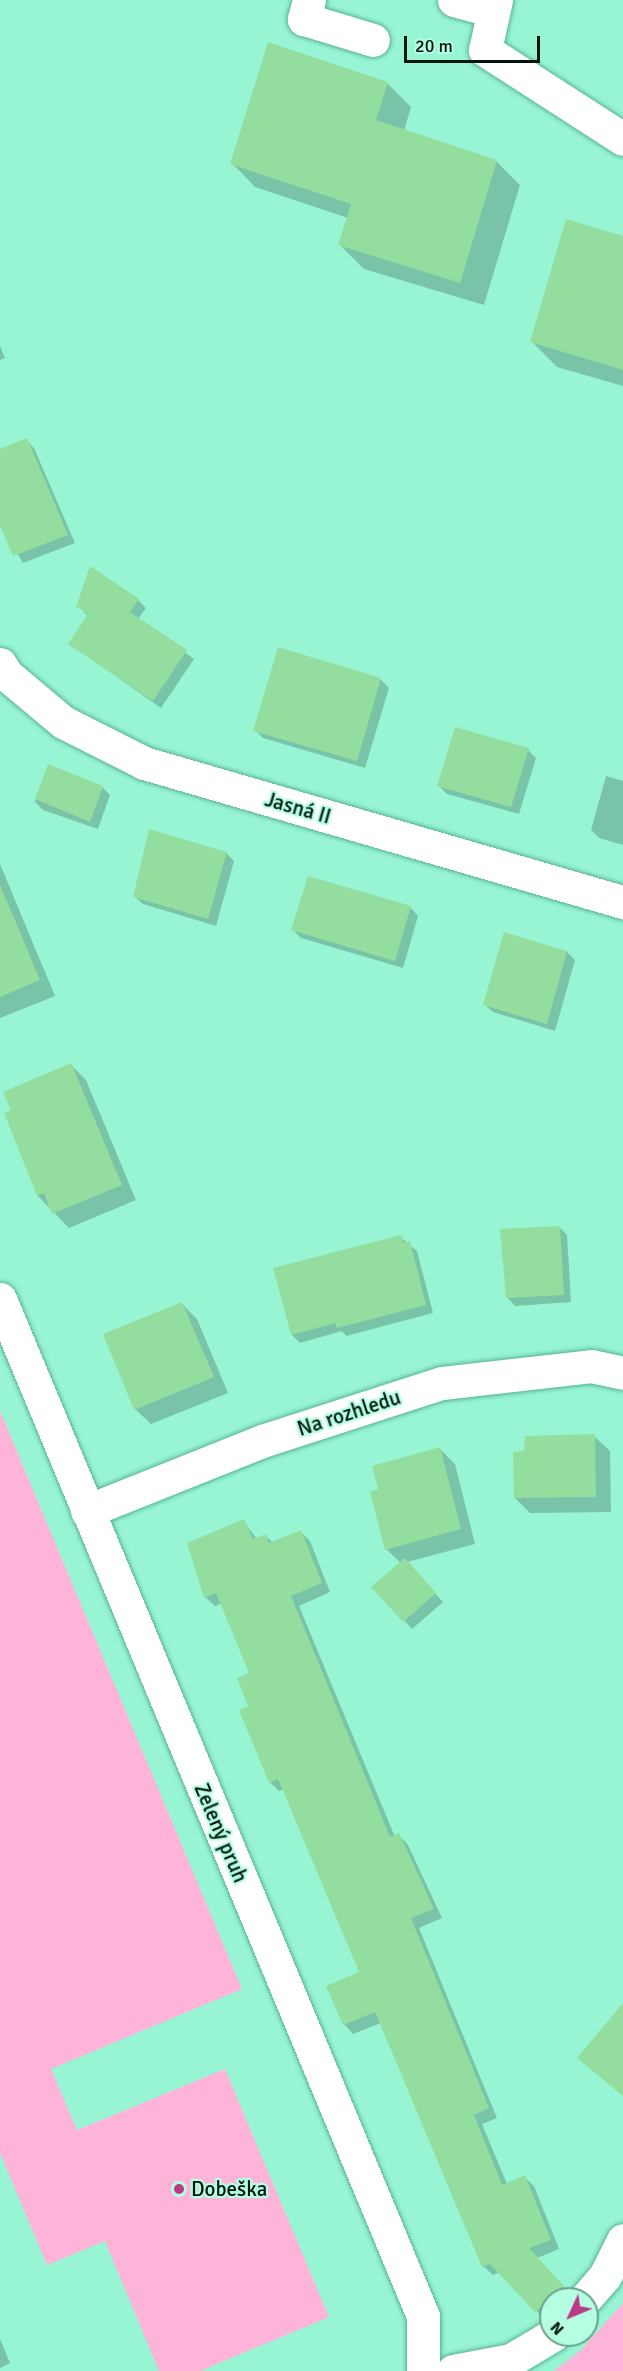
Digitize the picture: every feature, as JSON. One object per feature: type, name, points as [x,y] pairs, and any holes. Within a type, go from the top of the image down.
[{"type":"street","points":[[309,0],[304,19],[373,40]]},
{"type":"street","points":[[454,0],[495,6],[485,50],[623,139]]},
{"type":"street","name":"Jasná II","points":[[0,664],[7,675],[63,722],[144,763],[623,902]]},
{"type":"street","name":"Zelený pruh","points":[[0,1299],[419,2307],[423,2371]]},
{"type":"street","name":"Na rozhledu","points":[[87,1511],[262,1441],[442,1383],[591,1366],[623,1373]]},
{"type":"street","points":[[595,2287],[605,2276],[623,2240]]},
{"type":"street","points":[[453,2371],[511,2360],[539,2343]]},
{"type":"shaded area","points":[[0,1411],[242,1989],[51,2069],[77,2130],[225,2069],[329,2317],[200,2371],[159,2371],[105,2241],[47,2265],[0,2153]]},
{"type":"shaded area","points":[[623,2303],[623,2371],[554,2371],[584,2347],[599,2347],[599,2330]]},
{"type":"building","points":[[268,42],[388,82],[376,120],[497,160],[460,283],[338,245],[351,204],[230,164]]},
{"type":"building","points":[[566,219],[623,236],[623,370],[530,342]]},
{"type":"building","points":[[27,438],[68,535],[13,556],[0,525],[0,449]]},
{"type":"building","points":[[90,566],[139,599],[130,612],[187,650],[153,701],[68,644],[88,614],[76,607]]},
{"type":"building","points":[[278,647],[381,678],[357,761],[253,731]]},
{"type":"building","points":[[455,727],[529,748],[511,807],[437,786]]},
{"type":"building","points":[[48,764],[103,786],[90,822],[35,799]]},
{"type":"building","points":[[149,829],[227,852],[208,919],[133,897]]},
{"type":"building","points":[[308,876],[411,906],[395,961],[291,930]]},
{"type":"building","points":[[0,885],[40,980],[0,997]]},
{"type":"building","points":[[504,932],[567,951],[547,1024],[483,1005]]},
{"type":"building","points":[[71,1063],[122,1185],[52,1214],[44,1193],[37,1196],[4,1113],[11,1111],[3,1092]]},
{"type":"building","points":[[560,1226],[564,1295],[506,1298],[500,1229]]},
{"type":"building","points":[[401,1235],[403,1243],[410,1241],[426,1305],[337,1328],[335,1323],[291,1335],[273,1268]]},
{"type":"building","points":[[182,1302],[214,1377],[134,1410],[103,1334]]},
{"type":"building","points":[[595,1434],[596,1497],[514,1498],[513,1452],[524,1451],[525,1436]]},
{"type":"building","points":[[440,1447],[461,1529],[385,1550],[370,1492],[378,1489],[372,1466]]},
{"type":"building","points":[[244,1519],[253,1539],[266,1534],[269,1543],[301,1530],[322,1583],[291,1596],[390,1837],[399,1833],[434,1909],[411,1918],[489,2108],[474,2115],[502,2185],[525,2175],[551,2240],[529,2248],[564,2286],[539,2287],[539,2308],[535,2312],[490,2264],[482,2267],[375,2012],[343,2025],[326,1986],[359,1972],[278,1779],[269,1783],[239,1710],[248,1706],[237,1678],[249,1673],[216,1593],[204,1598],[187,1543]]},
{"type":"building","points":[[405,1558],[436,1593],[403,1622],[371,1587]]},
{"type":"building","points":[[623,2003],[623,2096],[577,2058]]},
{"type":"place","name":"Dobeška","points":[[179,2189]]}]
